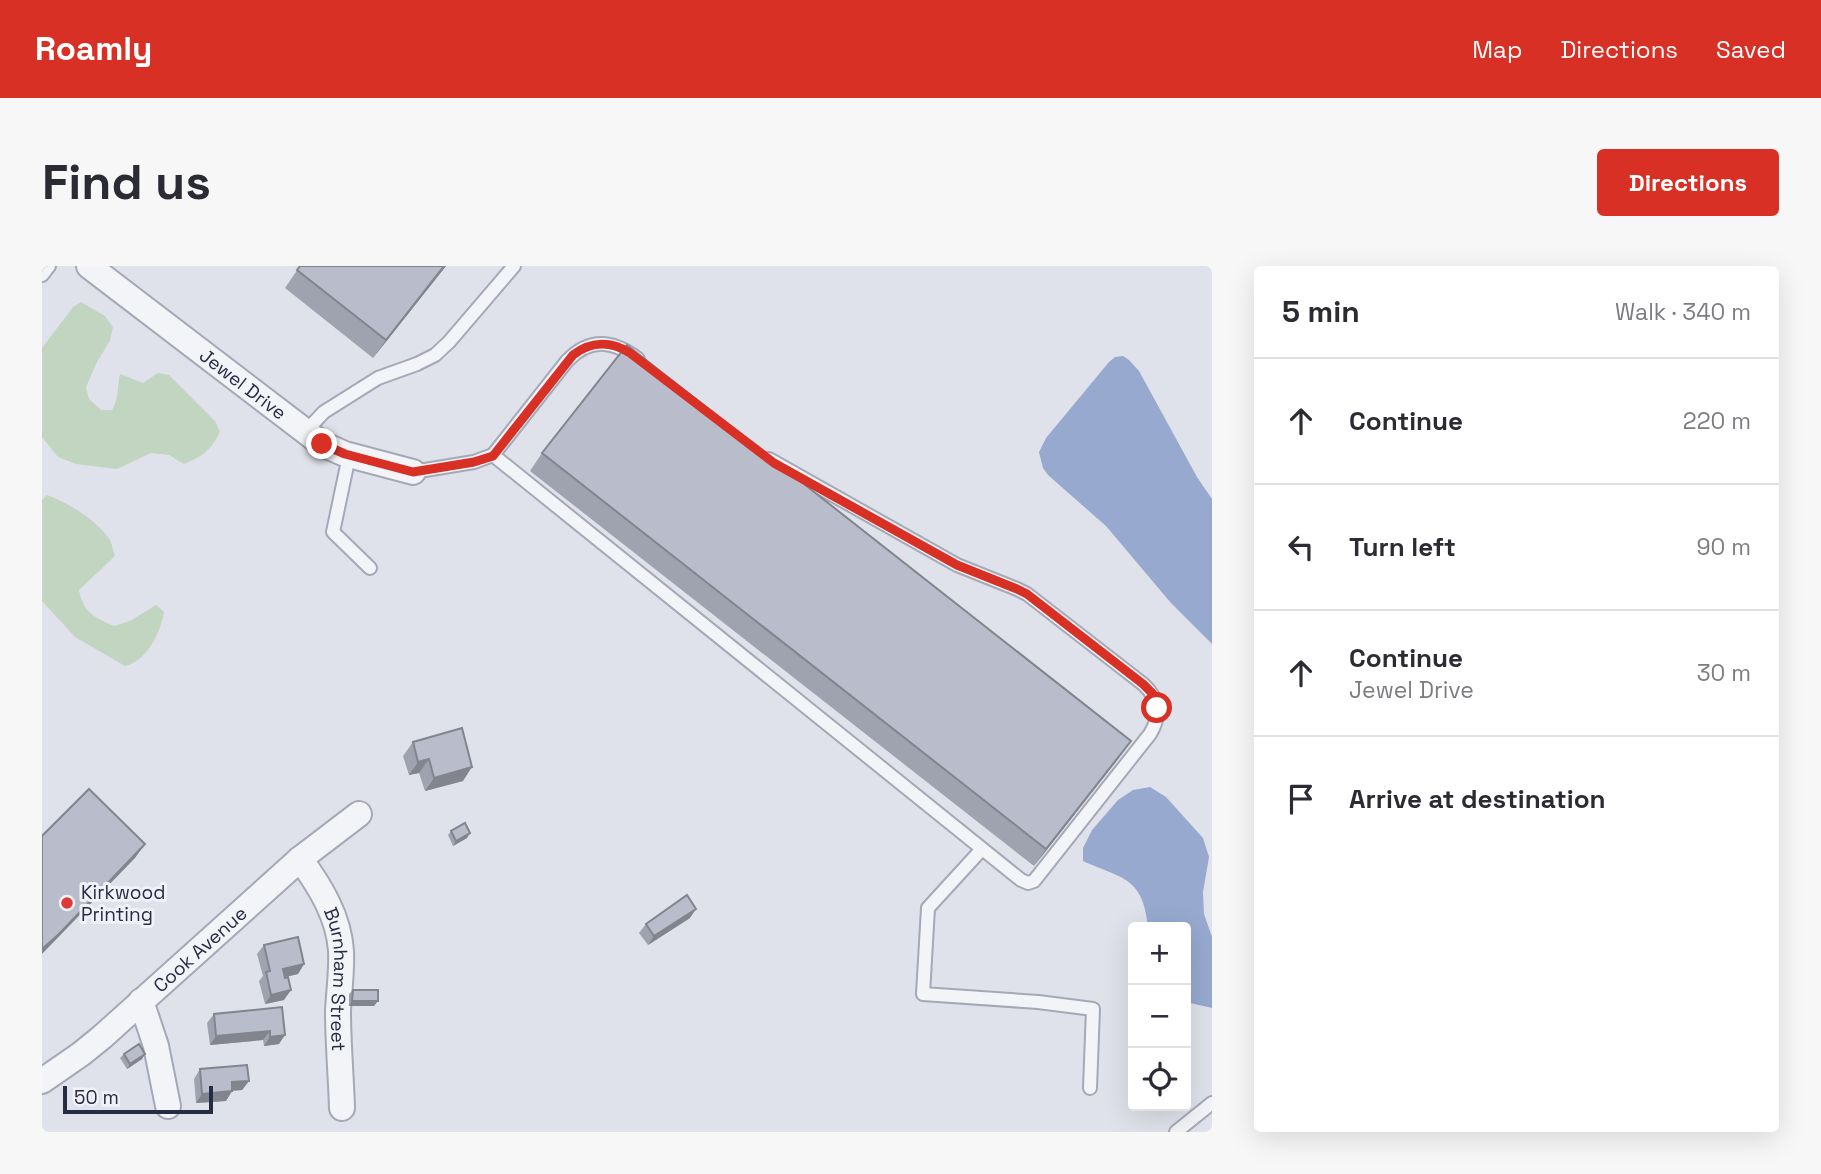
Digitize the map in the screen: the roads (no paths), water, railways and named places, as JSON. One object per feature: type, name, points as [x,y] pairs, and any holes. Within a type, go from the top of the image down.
[{"type":"street","name":"Jewel Drive","points":[[97,268],[322,444],[349,456],[413,472]]},
{"type":"street","name":"Cook Avenue","points":[[42,1081],[81,1054],[300,859],[359,814]]},
{"type":"street","name":"Burnham Street","points":[[300,859],[328,903],[340,941],[338,1012],[342,1108]]},
{"type":"street","points":[[141,1001],[156,1046],[168,1106]]},
{"type":"lane","points":[[42,275],[49,266]]},
{"type":"lane","points":[[305,432],[321,415],[376,380],[435,355],[514,266]]},
{"type":"lane","points":[[413,472],[474,462],[493,456],[567,361],[580,349],[597,344],[615,345],[651,369]]},
{"type":"lane","points":[[493,456],[1023,882],[1032,883],[1150,734],[1157,715],[1153,694],[1027,594],[957,565],[755,450]]},
{"type":"lane","points":[[349,456],[333,532],[370,568]]},
{"type":"lane","points":[[982,849],[928,908],[923,995],[1038,1002],[1093,1009],[1090,1088]]},
{"type":"lane","points":[[1176,1132],[1212,1103]]},
{"type":"water","points":[[1123,356],[1139,371],[1197,477],[1212,499],[1212,644],[1171,603],[1106,526],[1043,468],[1039,452],[1046,438],[1109,362],[1115,357]]},
{"type":"water","points":[[1150,787],[1166,797],[1203,838],[1209,857],[1203,892],[1204,914],[1212,937],[1212,1008],[1191,1003],[1191,922],[1147,922],[1141,898],[1129,882],[1083,861],[1083,848],[1092,830],[1118,800],[1133,790]]},
{"type":"place","name":"Kirkwood Printing","points":[[67,903]]}]
